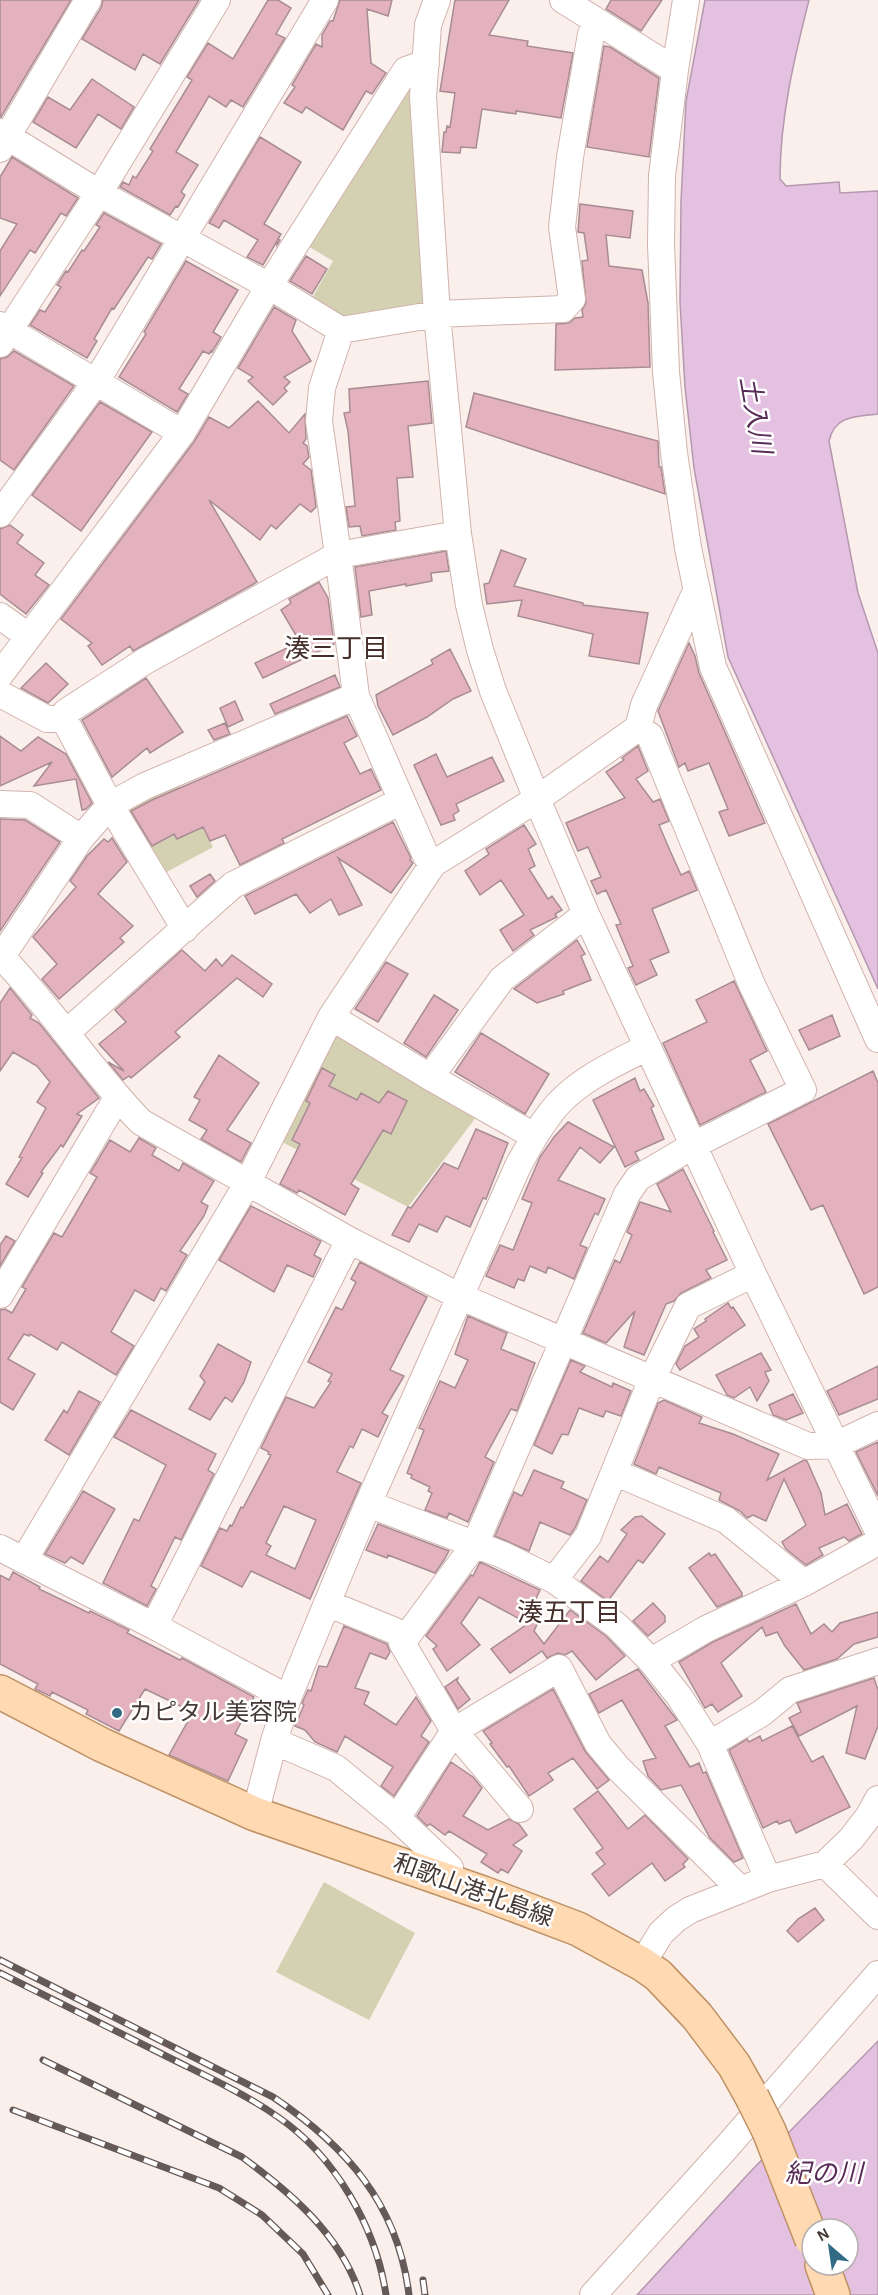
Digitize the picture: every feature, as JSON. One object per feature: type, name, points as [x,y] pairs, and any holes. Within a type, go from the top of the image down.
[{"type":"main road","name":"和歌山港北島線","points":[[0,1692],[102,1745],[255,1814],[578,1929],[642,1964],[658,1976],[697,2016],[734,2065],[769,2131],[803,2217]]},
{"type":"main road","points":[[826,2277],[833,2295]]},
{"type":"street","points":[[88,0],[2,140],[269,286],[341,330],[437,314],[563,309],[572,299],[562,227],[570,157],[591,34],[596,21]]},
{"type":"street","points":[[182,433],[96,382],[3,333],[99,193],[218,0]]},
{"type":"street","points":[[0,514],[96,382],[325,0]]},
{"type":"street","points":[[437,0],[428,25],[423,97],[437,314],[458,534],[469,605],[480,650],[493,691],[586,914],[753,1274],[878,1531]]},
{"type":"street","points":[[563,0],[675,70]]},
{"type":"street","points":[[686,0],[662,176],[661,244],[674,453],[688,548],[712,667],[878,1039]]},
{"type":"street","points":[[0,675],[182,433],[269,286],[406,70],[426,63]]},
{"type":"street","points":[[341,330],[322,388],[319,421],[356,696],[426,856],[434,864]]},
{"type":"street","points":[[63,719],[66,712],[145,661],[338,555],[458,534]]},
{"type":"street","points":[[24,1560],[247,1184],[331,1017],[434,864],[537,799],[638,728],[644,705],[697,589]]},
{"type":"street","points":[[0,616],[28,636]]},
{"type":"street","points":[[0,694],[47,719],[63,719]]},
{"type":"street","points":[[356,696],[145,786],[110,805],[81,838],[1,957],[66,1033],[117,1098],[141,1122],[349,1240],[459,1296],[808,1446],[836,1445],[878,1425]]},
{"type":"street","points":[[63,719],[110,805],[185,929]]},
{"type":"street","points":[[520,1809],[454,1731],[402,1643],[474,1544],[627,1194],[638,1178],[694,1145],[804,1090],[752,985],[650,736],[638,728]]},
{"type":"street","points":[[66,1033],[233,885],[401,801]]},
{"type":"street","points":[[0,804],[30,804],[81,838]]},
{"type":"street","points":[[430,1077],[502,979],[586,914]]},
{"type":"street","points":[[331,1017],[534,1136]]},
{"type":"street","points":[[255,1814],[288,1698],[368,1504],[518,1166],[534,1136],[559,1103],[583,1084],[648,1047]]},
{"type":"street","points":[[0,1295],[117,1098]]},
{"type":"street","points":[[154,1626],[349,1240]]},
{"type":"street","points":[[554,1580],[588,1536],[652,1379],[688,1306],[753,1274]]},
{"type":"street","points":[[614,1472],[726,1520],[804,1583]]},
{"type":"street","points":[[368,1504],[503,1555],[554,1580],[616,1624],[651,1660],[679,1696],[710,1744],[768,1879]]},
{"type":"street","points":[[651,1660],[706,1629],[804,1583],[878,1542]]},
{"type":"street","points":[[0,1548],[154,1626],[288,1698]]},
{"type":"street","points":[[327,1603],[407,1636]]},
{"type":"street","points":[[710,1744],[762,1713],[790,1690],[878,1661]]},
{"type":"street","points":[[397,1818],[454,1731],[559,1668],[598,1744],[618,1768],[741,1890]]},
{"type":"street","points":[[274,1741],[336,1768],[397,1818],[450,1868],[451,1882]]},
{"type":"street","points":[[642,1964],[661,1934],[676,1919],[690,1910],[768,1879],[825,1864],[868,1817],[878,1799]]},
{"type":"street","points":[[825,1864],[878,1916]]},
{"type":"street","points":[[593,2295],[878,1974]]},
{"type":"shaded area","points":[[405,90],[410,92],[424,312],[344,319],[311,300],[333,261],[306,245]]},
{"type":"shaded area","points":[[177,781],[213,847],[161,875],[124,813]]},
{"type":"shaded area","points":[[341,1035],[477,1116],[408,1207],[280,1141],[335,1036]]},
{"type":"shaded area","points":[[324,1882],[415,1933],[369,2020],[276,1972]]},
{"type":"water","name":"土入川","points":[[705,0],[809,0],[785,111],[780,179],[786,186],[839,182],[840,193],[878,191],[878,414],[854,417],[841,422],[832,432],[829,441],[858,593],[878,653],[878,989],[728,657],[694,468],[685,387],[680,302],[681,201],[686,101]]},
{"type":"water","name":"紀の川","points":[[878,2041],[878,2295],[637,2295],[750,2172]]},
{"type":"building","points":[[0,0],[71,0],[1,117],[0,117]]},
{"type":"building","points":[[103,0],[199,0],[160,64],[143,54],[135,70],[82,39],[101,8]]},
{"type":"building","points":[[268,0],[278,0],[291,8],[276,34],[285,38],[243,107],[231,100],[226,107],[209,96],[176,152],[198,165],[181,192],[185,195],[178,207],[176,206],[170,215],[120,187],[123,182],[129,185],[133,176],[136,178],[153,151],[150,149],[192,80],[187,77],[208,43],[233,59]]},
{"type":"building","points":[[340,0],[392,0],[388,16],[367,9],[371,63],[386,73],[372,94],[366,91],[343,130],[306,107],[302,113],[284,103],[295,87],[292,85],[316,44],[322,47],[322,35],[330,21],[333,21]]},
{"type":"building","points":[[455,0],[509,0],[489,35],[528,41],[527,46],[573,53],[561,118],[516,111],[516,114],[482,109],[476,148],[461,147],[460,153],[442,152],[444,132],[447,126],[450,127],[455,93],[440,91]]},
{"type":"building","points":[[611,0],[662,0],[641,31],[606,9]]},
{"type":"building","points":[[604,46],[610,47],[659,78],[649,157],[587,147]]},
{"type":"building","points":[[92,79],[134,107],[121,129],[98,114],[76,148],[33,122],[48,97],[70,110]]},
{"type":"building","points":[[260,137],[301,162],[264,224],[281,234],[278,239],[280,240],[277,245],[277,241],[263,265],[247,257],[258,240],[224,220],[219,228],[209,223]]},
{"type":"building","points":[[12,157],[78,198],[66,216],[61,213],[35,253],[30,250],[0,296],[0,251],[17,224],[0,218],[0,177]]},
{"type":"building","points":[[580,204],[633,211],[630,238],[606,235],[609,266],[642,270],[648,303],[650,367],[555,370],[556,324],[569,323],[575,318],[583,317],[582,310],[586,303],[582,261],[588,260],[584,233],[578,232]]},
{"type":"building","points":[[104,213],[161,244],[152,259],[148,257],[114,309],[112,308],[94,339],[97,341],[87,358],[30,325],[40,310],[45,312],[61,287],[57,285],[66,271],[68,272],[100,227],[96,225]]},
{"type":"building","points":[[306,256],[327,269],[312,294],[290,281]]},
{"type":"building","points":[[186,261],[238,290],[213,332],[221,337],[212,352],[209,354],[203,351],[179,389],[188,394],[177,412],[119,377],[146,334],[144,332]]},
{"type":"building","points":[[274,307],[296,320],[292,331],[311,361],[284,377],[290,382],[284,388],[287,391],[273,405],[248,381],[253,377],[238,368]]},
{"type":"building","points":[[14,351],[74,386],[14,470],[0,460],[0,359]]},
{"type":"building","points":[[428,381],[432,423],[408,426],[413,477],[397,478],[400,521],[395,522],[396,530],[362,536],[360,526],[349,527],[346,507],[355,506],[348,431],[344,413],[350,412],[349,389]]},
{"type":"building","points":[[474,393],[658,441],[659,467],[661,467],[665,494],[466,427]]},
{"type":"building","points":[[258,401],[289,433],[305,414],[306,439],[303,443],[307,446],[309,457],[303,464],[311,470],[316,507],[311,512],[300,504],[276,529],[271,525],[260,540],[209,500],[257,582],[133,651],[130,646],[102,665],[88,646],[92,643],[61,619],[194,442],[209,417],[229,428]]},
{"type":"building","points":[[100,402],[152,432],[81,531],[32,495]]},
{"type":"building","points":[[10,525],[23,535],[17,543],[44,563],[35,575],[49,585],[26,614],[0,594],[0,529]]},
{"type":"building","points":[[501,550],[526,559],[514,586],[583,603],[583,605],[648,613],[639,664],[589,656],[593,634],[518,616],[522,600],[487,604],[484,584],[489,583]]},
{"type":"building","points":[[446,551],[449,571],[431,573],[432,581],[369,591],[372,615],[361,617],[355,567]]},
{"type":"building","points":[[319,582],[328,598],[334,644],[263,678],[255,663],[300,642],[281,610],[291,603],[289,599]]},
{"type":"building","points":[[689,643],[699,673],[765,823],[729,836],[719,812],[728,809],[709,763],[688,771],[685,763],[679,767],[658,711]]},
{"type":"building","points":[[450,649],[471,691],[453,699],[427,717],[393,735],[378,706],[376,695],[433,664],[431,660]]},
{"type":"building","points":[[46,663],[68,684],[48,703],[21,688]]},
{"type":"building","points":[[335,675],[340,687],[275,714],[270,704]]},
{"type":"building","points":[[146,678],[183,732],[150,753],[147,748],[112,777],[82,720]]},
{"type":"building","points":[[235,701],[243,720],[228,727],[220,708]]},
{"type":"building","points":[[347,716],[357,736],[344,743],[360,774],[371,769],[381,790],[282,839],[284,843],[240,865],[225,835],[210,841],[203,827],[177,839],[174,834],[152,846],[131,811],[152,800]]},
{"type":"building","points":[[225,723],[230,734],[214,740],[208,730]]},
{"type":"building","points":[[0,736],[21,751],[38,737],[66,754],[92,803],[82,810],[76,779],[34,786],[52,762],[0,786]]},
{"type":"building","points":[[638,746],[648,771],[636,779],[653,802],[660,799],[669,821],[659,825],[681,875],[689,871],[697,890],[652,909],[669,952],[650,960],[657,975],[636,985],[628,968],[633,966],[616,925],[621,924],[606,890],[597,894],[591,881],[601,877],[588,847],[578,851],[566,823],[625,798],[606,772],[624,760],[622,758]]},
{"type":"building","points":[[436,754],[447,777],[492,757],[504,781],[456,804],[459,811],[453,815],[455,820],[441,825],[414,765]]},
{"type":"building","points":[[0,819],[25,820],[60,842],[0,931]]},
{"type":"building","points":[[393,822],[413,863],[391,893],[338,858],[362,905],[339,915],[331,899],[310,913],[296,894],[255,914],[245,896]]},
{"type":"building","points":[[524,825],[536,844],[528,849],[535,866],[529,869],[548,899],[552,896],[562,910],[555,914],[557,917],[530,930],[534,935],[513,951],[500,930],[524,915],[501,880],[480,895],[465,871],[489,854],[486,849]]},
{"type":"building","points":[[112,838],[127,862],[98,894],[133,926],[120,938],[124,942],[59,999],[42,979],[57,964],[33,937],[76,887],[70,881],[87,856],[104,839],[108,842]]},
{"type":"building","points":[[210,874],[215,881],[197,897],[190,886]]},
{"type":"building","points":[[577,940],[585,954],[581,956],[591,980],[563,991],[564,994],[537,1003],[514,989]]},
{"type":"building","points":[[182,950],[205,971],[216,959],[222,966],[232,955],[272,984],[263,997],[237,978],[175,1032],[180,1037],[131,1078],[129,1076],[123,1080],[108,1062],[124,1071],[99,1044],[126,1022],[115,1010]]},
{"type":"building","points":[[386,962],[408,974],[378,1022],[355,1009]]},
{"type":"building","points":[[734,981],[767,1051],[750,1060],[766,1092],[700,1125],[663,1043],[707,1022],[696,1000]]},
{"type":"building","points":[[10,988],[32,1015],[30,1018],[39,1023],[99,1098],[77,1114],[82,1116],[63,1147],[61,1145],[41,1172],[43,1173],[28,1197],[6,1184],[22,1158],[19,1157],[46,1108],[37,1102],[50,1082],[37,1066],[13,1052],[0,1071],[0,1003]]},
{"type":"building","points":[[434,995],[458,1010],[426,1057],[404,1043]]},
{"type":"building","points":[[832,1015],[840,1036],[809,1050],[799,1030]]},
{"type":"building","points":[[481,1033],[549,1074],[525,1114],[455,1072]]},
{"type":"building","points":[[219,1055],[259,1083],[227,1130],[251,1143],[241,1162],[201,1139],[207,1130],[189,1120],[200,1100],[194,1097]]},
{"type":"building","points":[[322,1068],[335,1075],[329,1086],[357,1100],[361,1093],[379,1103],[388,1091],[407,1101],[391,1134],[383,1130],[351,1184],[359,1189],[345,1215],[299,1190],[297,1193],[280,1184],[300,1144],[292,1140],[310,1103],[306,1101]]},
{"type":"building","points":[[873,1071],[878,1083],[878,1287],[864,1294],[823,1205],[811,1210],[768,1124]]},
{"type":"building","points":[[635,1078],[640,1091],[644,1089],[654,1106],[651,1108],[664,1139],[635,1152],[639,1160],[625,1167],[593,1100]]},
{"type":"building","points":[[568,1122],[614,1147],[600,1163],[580,1147],[558,1180],[605,1199],[598,1215],[595,1213],[580,1245],[587,1248],[574,1279],[548,1267],[546,1273],[530,1266],[524,1281],[518,1279],[514,1288],[486,1276],[500,1245],[513,1250],[532,1203],[522,1199],[540,1157]]},
{"type":"building","points":[[476,1129],[508,1143],[486,1199],[483,1198],[470,1227],[446,1216],[437,1232],[419,1224],[409,1242],[392,1235],[408,1207],[411,1208],[444,1163],[458,1169]]},
{"type":"building","points":[[139,1138],[156,1148],[152,1155],[179,1171],[183,1163],[214,1181],[201,1202],[208,1206],[204,1216],[180,1251],[187,1255],[166,1291],[161,1288],[154,1301],[135,1290],[111,1332],[134,1346],[116,1375],[62,1342],[57,1350],[30,1334],[29,1336],[24,1334],[8,1359],[35,1374],[13,1410],[0,1402],[0,1310],[5,1309],[12,1313],[26,1289],[22,1287],[54,1233],[62,1237],[97,1177],[90,1173],[110,1140],[130,1152]]},
{"type":"building","points":[[683,1169],[727,1260],[706,1270],[711,1278],[681,1293],[674,1301],[666,1304],[644,1355],[624,1347],[635,1311],[606,1343],[583,1333],[615,1260],[620,1263],[632,1235],[627,1232],[640,1202],[671,1212],[657,1184]]},
{"type":"building","points":[[251,1206],[321,1241],[314,1255],[321,1259],[313,1277],[287,1265],[274,1292],[219,1260]]},
{"type":"building","points":[[6,1236],[15,1241],[0,1266],[0,1245]]},
{"type":"building","points":[[360,1262],[427,1297],[390,1370],[404,1376],[382,1413],[388,1416],[378,1437],[362,1429],[353,1448],[350,1446],[337,1472],[361,1483],[310,1599],[251,1571],[242,1587],[201,1566],[220,1528],[227,1531],[230,1525],[232,1526],[271,1455],[261,1448],[286,1397],[314,1408],[331,1382],[328,1381],[332,1374],[308,1362],[336,1307],[342,1310],[356,1282],[351,1279]],"holes":[[[284,1506],[316,1520],[295,1569],[266,1555],[271,1546],[266,1543]]]},
{"type":"building","points":[[728,1303],[745,1325],[680,1370],[676,1364],[685,1346],[699,1337],[694,1329]]},
{"type":"building","points":[[468,1316],[507,1333],[501,1349],[535,1363],[517,1411],[511,1409],[485,1457],[494,1462],[468,1522],[449,1513],[447,1518],[425,1510],[432,1493],[428,1491],[430,1487],[411,1478],[412,1475],[407,1473],[424,1430],[419,1428],[440,1381],[455,1388],[468,1360],[455,1354]]},
{"type":"building","points":[[218,1344],[251,1362],[244,1382],[232,1402],[225,1397],[210,1420],[189,1409],[205,1382],[200,1376]]},
{"type":"building","points":[[761,1353],[771,1370],[765,1372],[769,1381],[757,1401],[750,1387],[734,1398],[727,1395],[716,1375]]},
{"type":"building","points":[[571,1360],[585,1366],[580,1372],[612,1387],[613,1383],[631,1391],[621,1416],[606,1411],[603,1417],[579,1408],[568,1435],[562,1434],[552,1454],[534,1445]]},
{"type":"building","points":[[878,1366],[878,1399],[839,1415],[827,1391]]},
{"type":"building","points":[[79,1391],[100,1402],[69,1455],[45,1440],[64,1410],[67,1413]]},
{"type":"building","points":[[793,1394],[803,1413],[786,1420],[773,1415],[769,1405]]},
{"type":"building","points":[[664,1400],[702,1417],[699,1423],[733,1434],[779,1454],[767,1480],[804,1460],[807,1461],[821,1493],[825,1515],[847,1504],[862,1534],[849,1541],[844,1537],[819,1548],[823,1555],[806,1565],[786,1549],[782,1542],[806,1525],[784,1479],[766,1521],[753,1515],[747,1518],[740,1511],[719,1500],[721,1493],[659,1467],[656,1474],[634,1464],[658,1403]]},
{"type":"building","points":[[131,1410],[216,1454],[208,1470],[214,1474],[181,1540],[175,1537],[151,1586],[156,1589],[147,1606],[103,1583],[134,1519],[139,1521],[166,1465],[114,1437]]},
{"type":"building","points":[[878,1442],[878,1496],[856,1452]]},
{"type":"building","points":[[534,1470],[564,1482],[561,1488],[587,1500],[570,1535],[540,1522],[529,1551],[495,1536],[514,1492],[522,1496]]},
{"type":"building","points":[[83,1491],[115,1509],[83,1564],[71,1557],[65,1563],[45,1554]]},
{"type":"building","points":[[642,1516],[665,1534],[643,1563],[638,1560],[608,1601],[581,1581],[600,1556],[608,1562],[627,1534],[621,1530],[635,1517]]},
{"type":"building","points":[[378,1524],[449,1551],[435,1573],[388,1555],[387,1558],[366,1550]]},
{"type":"building","points":[[709,1553],[711,1556],[715,1554],[742,1593],[742,1596],[717,1607],[689,1568]]},
{"type":"building","points":[[480,1562],[540,1590],[525,1622],[479,1597],[461,1623],[480,1645],[447,1671],[433,1649],[437,1646],[426,1636],[471,1575],[473,1576]]},
{"type":"building","points":[[13,1572],[40,1587],[39,1589],[129,1630],[127,1633],[180,1660],[182,1658],[254,1697],[235,1734],[247,1740],[228,1781],[169,1755],[193,1712],[145,1689],[119,1731],[86,1714],[88,1710],[52,1692],[50,1696],[35,1689],[38,1684],[0,1664],[0,1575],[9,1580]]},
{"type":"building","points":[[653,1603],[665,1616],[665,1622],[648,1636],[633,1621]]},
{"type":"building","points":[[796,1604],[811,1634],[824,1624],[832,1632],[840,1623],[878,1612],[878,1637],[854,1644],[837,1659],[804,1670],[777,1632],[766,1636],[762,1627],[721,1663],[742,1696],[718,1712],[712,1704],[705,1708],[679,1662],[713,1642]]},
{"type":"building","points":[[570,1610],[606,1636],[625,1656],[596,1680],[572,1651],[565,1655],[558,1653],[547,1658],[542,1651],[510,1673],[491,1649],[542,1614],[534,1631],[544,1644]]},
{"type":"building","points":[[344,1626],[387,1644],[390,1652],[386,1659],[370,1653],[355,1688],[369,1692],[364,1704],[396,1725],[416,1697],[431,1721],[421,1736],[429,1742],[394,1796],[381,1786],[393,1767],[345,1736],[337,1752],[315,1742],[305,1730],[295,1726],[304,1705],[302,1703],[308,1690],[311,1691],[319,1666],[327,1667]]},
{"type":"building","points":[[638,1669],[677,1720],[665,1726],[690,1767],[699,1763],[703,1773],[706,1772],[743,1858],[734,1862],[710,1838],[681,1785],[661,1790],[648,1776],[643,1761],[656,1758],[622,1700],[599,1713],[589,1694]]},
{"type":"building","points":[[458,1678],[457,1681],[470,1699],[458,1709],[445,1687]]},
{"type":"building","points":[[874,1678],[878,1690],[878,1726],[865,1759],[846,1753],[857,1706],[799,1736],[789,1718],[801,1712],[797,1703]]},
{"type":"building","points":[[553,1689],[585,1751],[609,1780],[597,1789],[573,1758],[548,1773],[553,1780],[529,1796],[483,1731]]},
{"type":"building","points":[[792,1726],[812,1762],[823,1756],[850,1807],[796,1833],[790,1820],[779,1824],[777,1821],[763,1828],[729,1750],[747,1739],[749,1742],[760,1736],[762,1741]]},
{"type":"building","points":[[451,1762],[473,1777],[482,1788],[463,1816],[488,1830],[509,1819],[519,1824],[527,1835],[513,1845],[522,1851],[508,1873],[501,1869],[498,1873],[481,1862],[487,1854],[449,1831],[445,1835],[430,1824],[427,1826],[417,1816]]},
{"type":"building","points":[[598,1791],[628,1829],[645,1815],[688,1859],[683,1864],[685,1867],[665,1881],[652,1863],[609,1896],[592,1874],[605,1864],[596,1853],[603,1848],[574,1809]]},
{"type":"building","points":[[815,1908],[824,1920],[798,1942],[787,1931],[798,1919]]},
{"type":"railway","points":[[0,1960],[273,2097],[324,2136],[364,2180],[380,2205],[403,2262],[409,2295]]},
{"type":"railway","points":[[0,1973],[235,2091],[278,2117],[299,2133],[318,2152],[350,2195],[373,2244],[386,2295]]},
{"type":"railway","points":[[43,2060],[242,2157],[296,2201],[327,2234],[351,2273],[360,2295]]},
{"type":"railway","points":[[13,2110],[219,2188],[262,2215],[303,2254],[328,2295]]},
{"type":"railway","points":[[423,2280],[425,2295]]},
{"type":"place","name":"カピタル美容院","points":[[117,1713]]},
{"type":"district","name":"湊三丁目","points":[[336,649]]},
{"type":"district","name":"湊五丁目","points":[[569,1613]]}]
